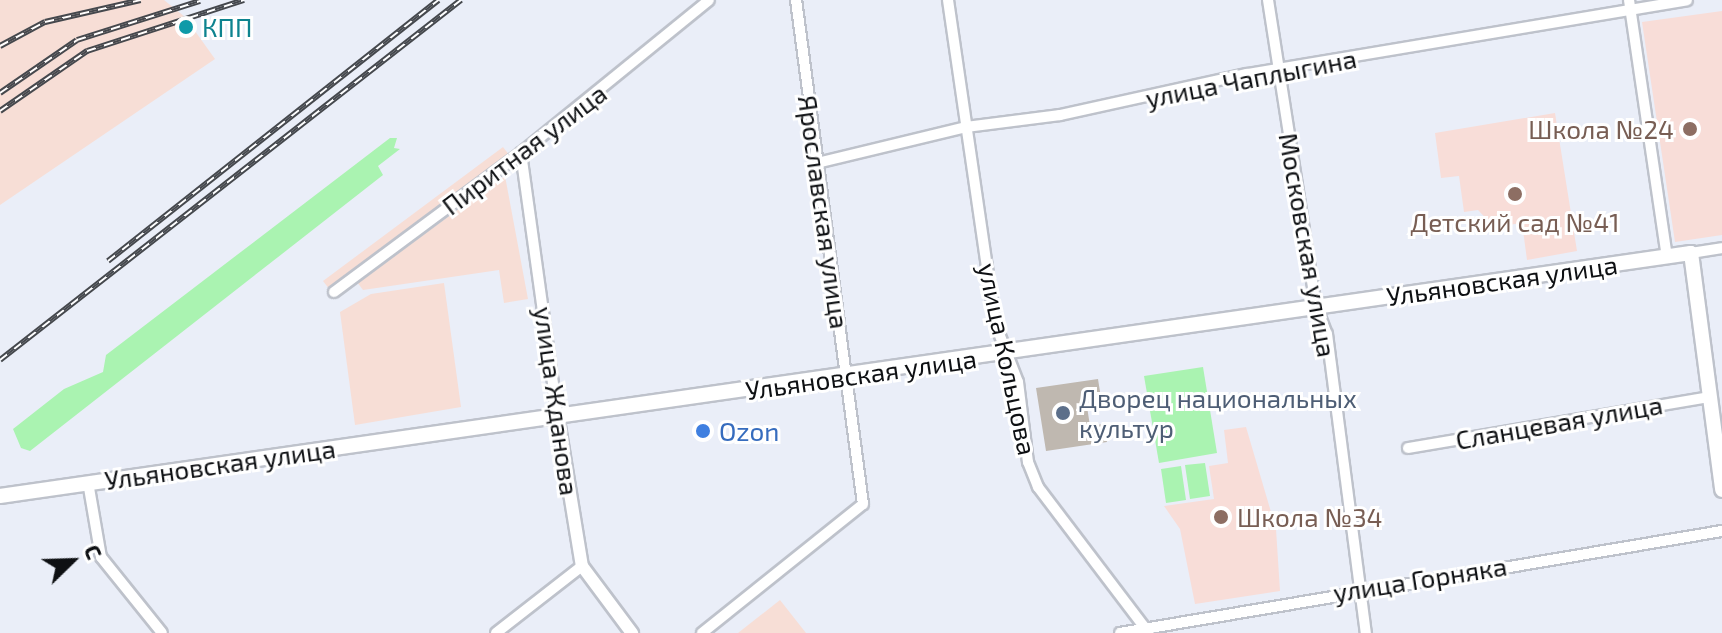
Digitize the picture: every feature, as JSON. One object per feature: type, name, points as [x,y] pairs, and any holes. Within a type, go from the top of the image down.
[{"type":"main road","name":"Ульяновская улица","points":[[0,496],[558,420],[1691,253]]},
{"type":"main road","points":[[1691,253],[1722,490]]},
{"type":"street","name":"Пиритная улица","points":[[334,292],[521,153],[709,0]]},
{"type":"street","name":"Ярославская улица","points":[[702,633],[863,504],[796,0]]},
{"type":"street","name":"улица Кольцова","points":[[948,0],[995,323],[1007,353],[1038,487],[1148,630]]},
{"type":"street","name":"Московская улица","points":[[1268,0],[1316,306],[1327,334],[1357,589],[1366,633]]},
{"type":"street","name":"улица Чаплыгина","points":[[817,163],[966,127],[1060,115],[1630,5],[1687,0]]},
{"type":"street","points":[[1630,5],[1667,256]]},
{"type":"street","name":"улица Жданова","points":[[521,153],[558,420],[582,566],[632,633]]},
{"type":"street","name":"Ульяновская улица","points":[[1691,253],[1722,248]]},
{"type":"street","name":"Сланцевая улица","points":[[1408,448],[1710,397]]},
{"type":"street","points":[[88,482],[101,557],[162,633]]},
{"type":"street","name":"улица Горняка","points":[[1120,633],[1357,589],[1722,531]]},
{"type":"street","points":[[496,633],[582,566]]},
{"type":"shaded area","points":[[0,0],[164,0],[185,17],[215,59],[0,205]]},
{"type":"shaded area","name":"Школа №24","points":[[1722,11],[1722,235],[1675,242],[1642,22]]},
{"type":"shaded area","name":"Детский сад №41","points":[[1555,113],[1577,251],[1527,260],[1522,223],[1494,227],[1478,210],[1464,212],[1459,176],[1441,178],[1435,133]]},
{"type":"shaded area","points":[[503,147],[510,156],[330,290],[323,281]]},
{"type":"shaded area","points":[[505,176],[528,299],[504,303],[499,270],[363,290],[357,282]]},
{"type":"shaded area","points":[[444,283],[461,407],[355,425],[340,312],[371,294]]},
{"type":"shaded area","name":"Школа №34","points":[[1246,427],[1276,529],[1280,591],[1195,604],[1180,529],[1164,506],[1214,499],[1209,466],[1228,463],[1224,430]]},
{"type":"shaded area","points":[[780,600],[806,633],[738,633]]},
{"type":"green space","points":[[390,138],[397,138],[394,148],[400,149],[378,166],[383,175],[30,451],[21,448],[13,429],[64,389],[103,372],[106,355]]},
{"type":"green space","points":[[1203,367],[1217,453],[1159,463],[1144,376]]},
{"type":"green space","points":[[1205,463],[1210,496],[1190,499],[1185,465]]},
{"type":"green space","points":[[1181,466],[1186,500],[1166,503],[1161,469]]},
{"type":"building","name":"Дворец национальных культур","points":[[1098,379],[1101,398],[1086,400],[1090,426],[1104,424],[1107,442],[1046,451],[1036,388]]},
{"type":"railway","points":[[0,46],[45,22],[141,0]]},
{"type":"railway","points":[[0,111],[87,51],[244,0]]},
{"type":"railway","points":[[108,261],[438,0]]},
{"type":"railway","points":[[0,360],[461,0]]},
{"type":"railway","points":[[0,93],[77,40],[200,1]]},
{"type":"place","name":"КПП","points":[[186,27]]},
{"type":"place","name":"Школа №24","points":[[1690,129]]},
{"type":"place","name":"Детский сад №41","points":[[1515,194]]},
{"type":"place","name":"Дворец национальных культур","points":[[1063,413]]},
{"type":"place","name":"Ozon","points":[[703,431]]},
{"type":"place","name":"Школа №34","points":[[1221,517]]}]
